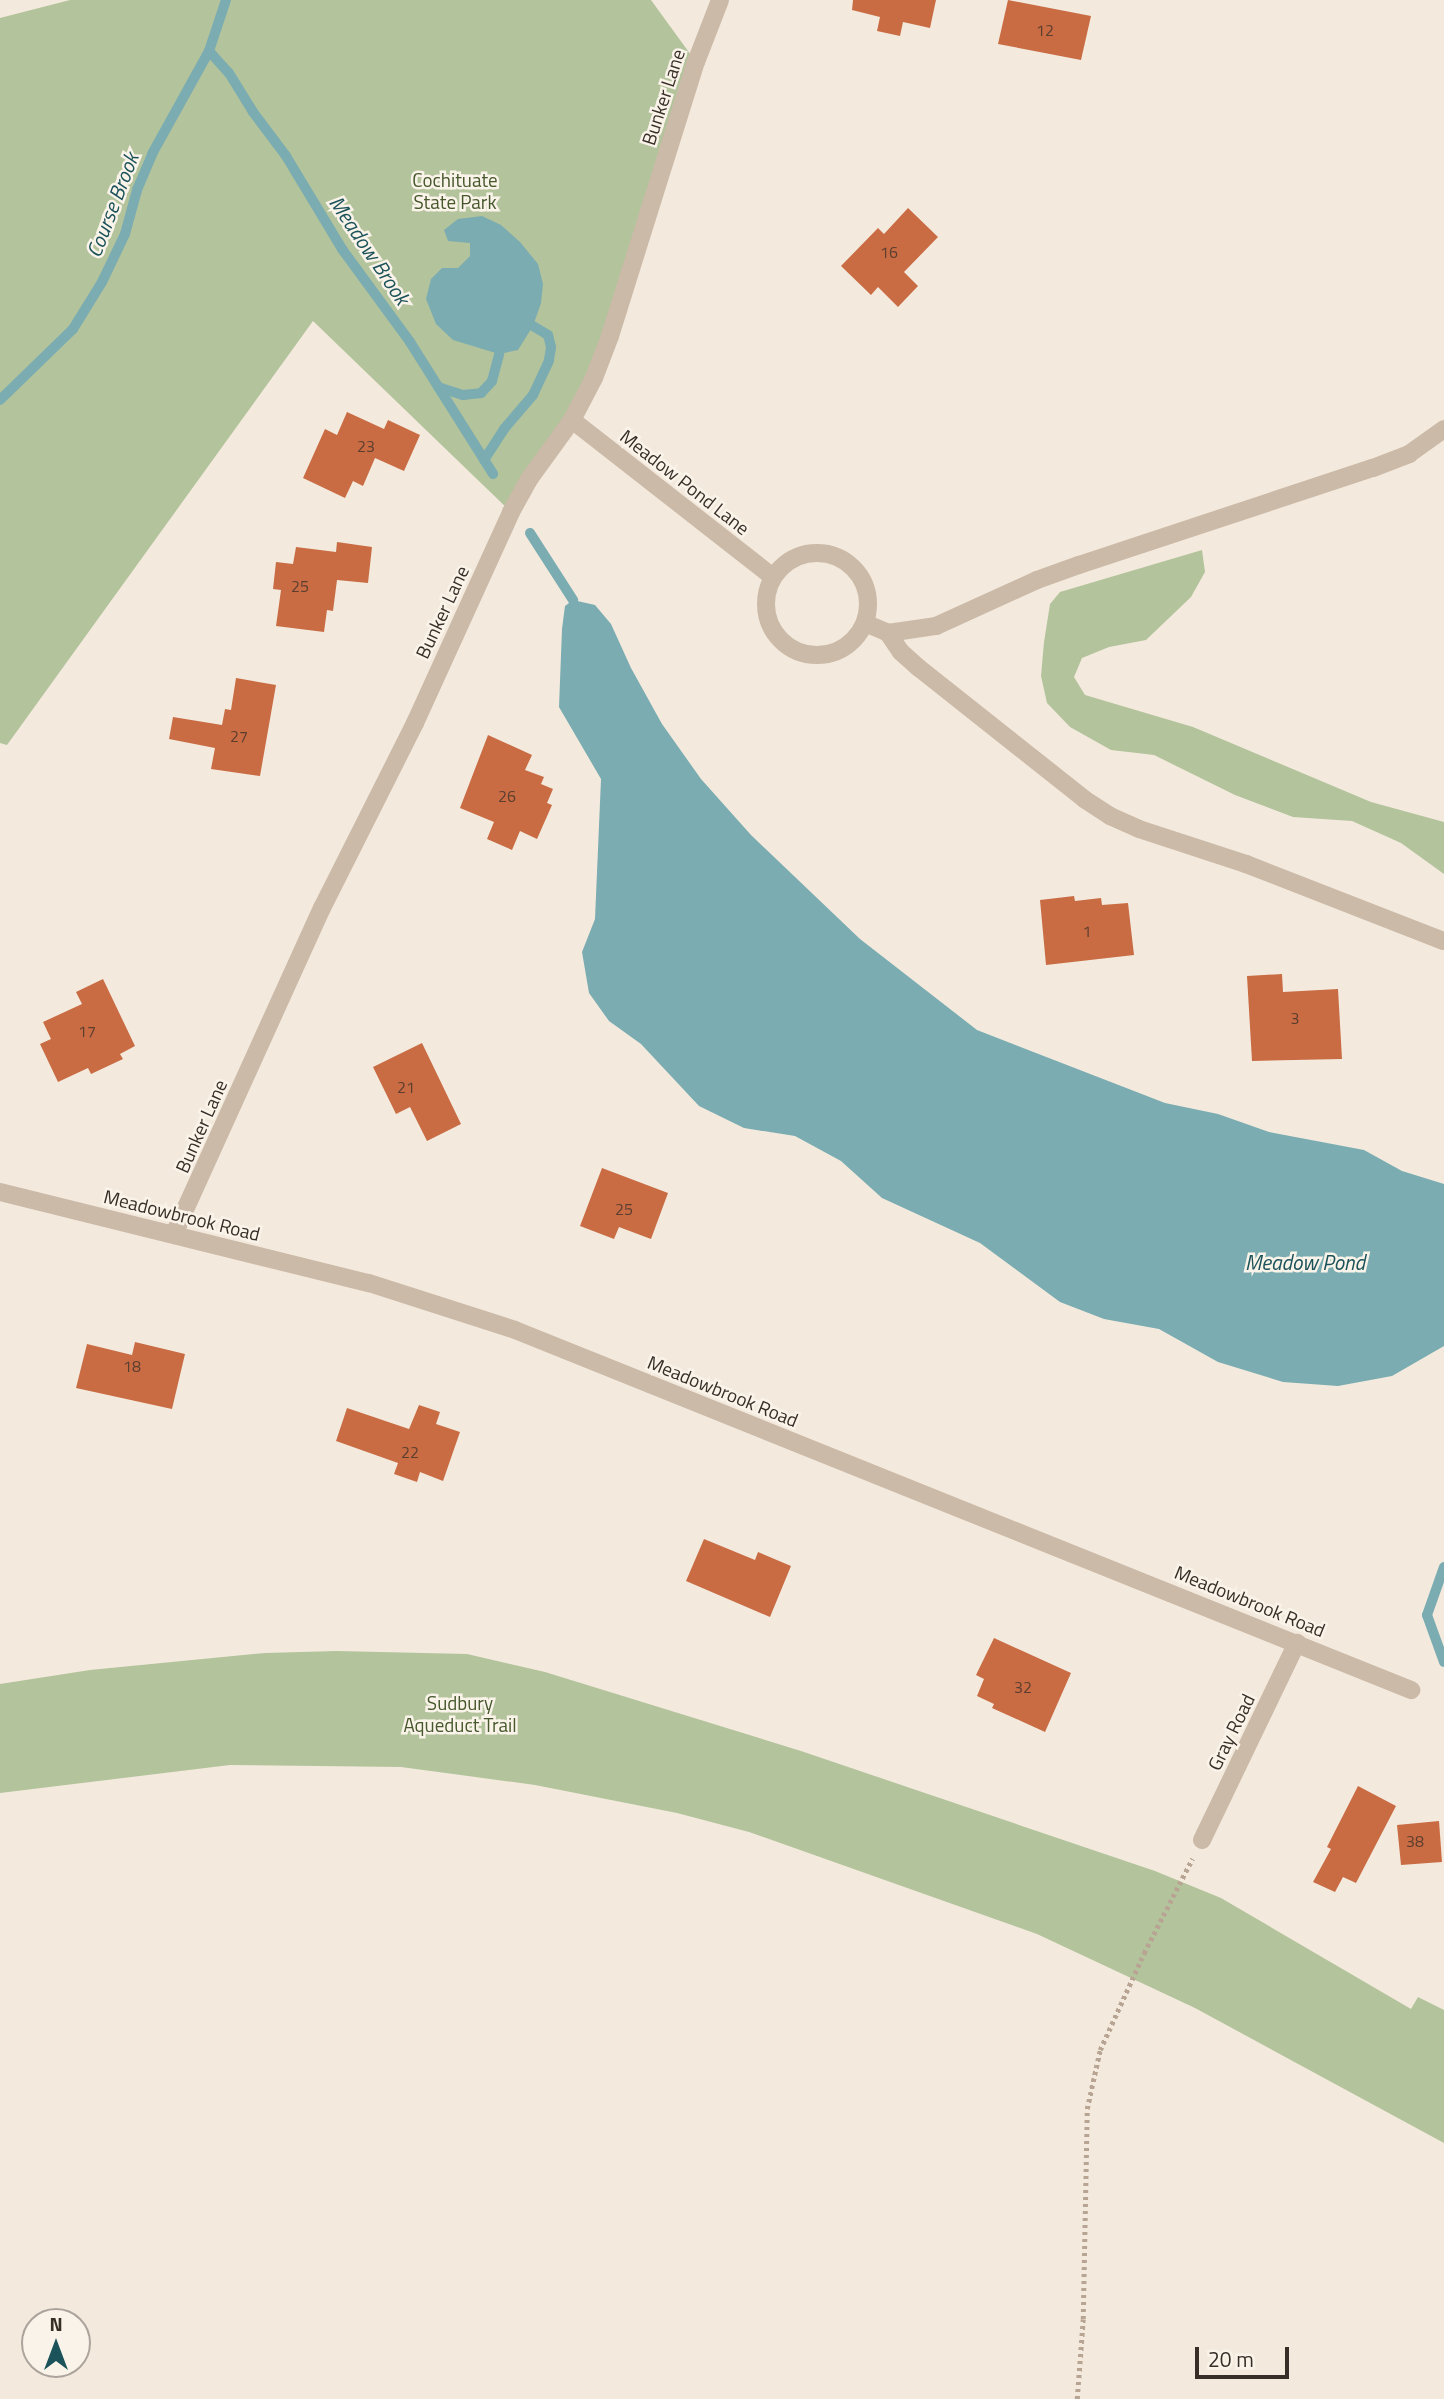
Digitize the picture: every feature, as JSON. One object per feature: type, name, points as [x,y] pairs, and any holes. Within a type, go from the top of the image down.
[{"type":"street","name":"Bunker Lane","points":[[174,1234],[322,908],[415,723],[511,512],[530,478],[572,420],[610,336],[696,62],[720,0]]},
{"type":"street","name":"Meadow Pond Lane","points":[[572,420],[773,576]]},
{"type":"street","points":[[865,624],[888,633],[936,626],[1068,569],[1373,468],[1409,454],[1444,429]]},
{"type":"street","points":[[817,552],[841,559],[850,564],[863,581],[869,598],[865,624],[853,641],[839,651],[819,655],[791,649],[773,631],[766,614],[768,586],[785,563],[800,555],[817,552]]},
{"type":"street","points":[[888,633],[901,652],[919,668],[1084,799],[1110,816],[1139,829],[1246,864],[1444,941]]},
{"type":"street","name":"Meadowbrook Road","points":[[0,1192],[369,1283],[515,1330],[1410,1690]]},
{"type":"street","name":"Gray Road","points":[[1202,1840],[1297,1643]]},
{"type":"path","points":[[1077,2399],[1083,2319],[1087,2109],[1100,2050],[1144,1952],[1202,1840]]},
{"type":"green space","name":"Cochituate State Park","points":[[70,0],[651,0],[696,62],[610,336],[511,512],[313,321],[7,745],[0,743],[0,18]]},
{"type":"green space","points":[[1202,550],[1205,572],[1191,597],[1146,640],[1109,647],[1082,658],[1074,677],[1085,695],[1193,727],[1371,802],[1444,822],[1444,874],[1401,843],[1352,821],[1293,817],[1235,795],[1154,755],[1111,750],[1070,727],[1047,703],[1041,676],[1044,642],[1050,604],[1060,592]]},
{"type":"green space","name":"Sudbury Aqueduct Trail","points":[[337,1651],[467,1654],[545,1672],[801,1751],[1155,1871],[1221,1898],[1411,2009],[1418,1997],[1444,2010],[1444,2143],[1195,2008],[1037,1934],[749,1832],[677,1813],[535,1785],[401,1767],[230,1765],[0,1793],[0,1684],[90,1670],[265,1653]]},
{"type":"water","points":[[482,216],[501,225],[520,242],[538,264],[543,284],[541,303],[533,326],[518,350],[499,354],[453,340],[436,324],[426,299],[431,279],[442,268],[458,268],[470,256],[470,243],[448,241],[444,230],[458,219]]},
{"type":"water","name":"Meadow Pond","points":[[573,600],[595,605],[611,624],[631,668],[662,724],[701,779],[751,835],[860,939],[977,1030],[1165,1103],[1218,1114],[1269,1132],[1364,1150],[1402,1171],[1444,1184],[1444,1346],[1392,1376],[1338,1386],[1283,1382],[1218,1362],[1159,1329],[1104,1319],[1060,1302],[980,1243],[882,1198],[841,1161],[795,1136],[744,1128],[699,1106],[641,1044],[609,1021],[589,993],[582,952],[595,919],[601,779],[559,707],[565,606]]},
{"type":"building","points":[[853,0],[936,0],[930,28],[903,22],[900,36],[877,31],[880,17],[852,10]]},
{"type":"building","points":[[1008,0],[1091,16],[1081,60],[998,44]]},
{"type":"building","points":[[908,208],[938,237],[904,272],[918,286],[898,307],[878,287],[871,295],[841,266],[878,228],[884,234]]},
{"type":"building","points":[[347,412],[384,429],[388,420],[420,435],[404,471],[375,458],[363,486],[353,481],[345,498],[303,478],[325,429],[337,435]]},
{"type":"building","points":[[337,542],[372,547],[368,583],[337,580],[333,611],[327,610],[324,632],[276,626],[281,590],[273,589],[276,562],[293,564],[296,547],[336,552]]},
{"type":"building","points":[[236,678],[276,685],[260,776],[211,769],[215,748],[169,739],[173,717],[222,725],[225,709],[231,710]]},
{"type":"building","points":[[488,735],[532,755],[525,770],[544,777],[541,784],[553,789],[547,803],[552,805],[537,839],[520,831],[512,850],[487,839],[494,822],[460,808]]},
{"type":"building","points":[[1074,896],[1075,901],[1101,898],[1102,905],[1128,903],[1134,955],[1046,965],[1040,900]]},
{"type":"building","points":[[1282,974],[1283,992],[1338,989],[1342,1059],[1252,1061],[1247,976]]},
{"type":"building","points":[[103,979],[135,1046],[120,1054],[123,1059],[91,1074],[88,1068],[58,1082],[40,1044],[51,1039],[43,1022],[82,1004],[76,992]]},
{"type":"building","points":[[422,1043],[461,1124],[427,1141],[410,1107],[396,1114],[373,1067]]},
{"type":"building","points":[[602,1168],[668,1193],[651,1239],[619,1227],[614,1239],[580,1226]]},
{"type":"building","points":[[135,1342],[185,1354],[172,1409],[76,1388],[87,1344],[132,1355]]},
{"type":"building","points":[[419,1405],[440,1412],[436,1424],[460,1432],[443,1481],[420,1472],[417,1482],[394,1474],[398,1463],[336,1441],[347,1408],[409,1429]]},
{"type":"building","points":[[704,1539],[755,1560],[758,1552],[791,1566],[770,1617],[686,1581]]},
{"type":"building","points":[[994,1638],[1071,1673],[1045,1732],[992,1708],[994,1704],[977,1696],[984,1679],[976,1675]]},
{"type":"building","points":[[1358,1786],[1396,1806],[1356,1883],[1343,1877],[1335,1892],[1313,1882],[1331,1849],[1327,1847]]},
{"type":"building","points":[[1439,1821],[1442,1862],[1401,1865],[1397,1825]]},
{"type":"waterway","name":"Course Brook","points":[[0,400],[73,329],[102,282],[125,234],[137,190],[152,154],[209,51],[226,0]]},
{"type":"waterway","name":"Meadow Brook","points":[[209,51],[229,73],[253,112],[286,156],[342,249],[410,342],[493,474]]},
{"type":"waterway","points":[[484,460],[504,429],[533,395],[549,360],[551,347],[548,335],[533,326]]},
{"type":"waterway","points":[[438,387],[463,395],[481,393],[492,381],[499,354]]},
{"type":"waterway","name":"Meadow Brook","points":[[530,533],[573,600]]},
{"type":"waterway","name":"Meadow Brook","points":[[1444,1567],[1427,1615],[1444,1662]]}]
